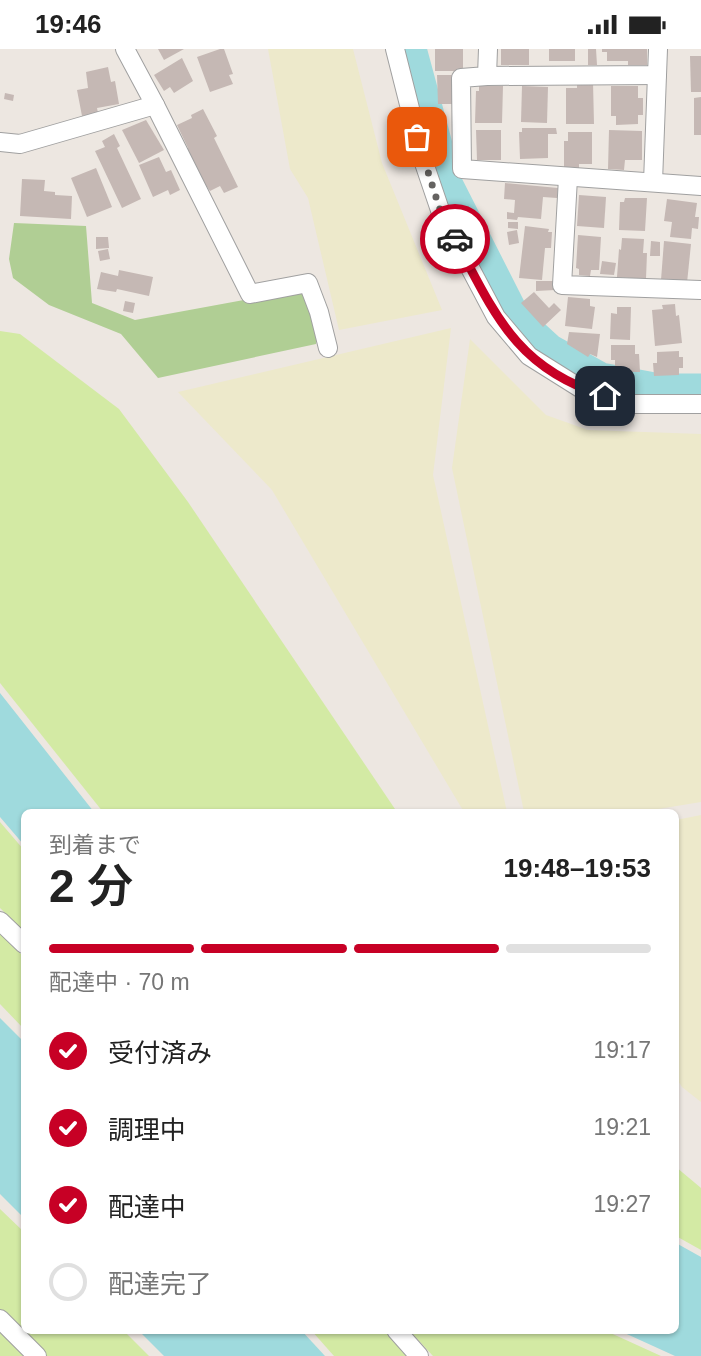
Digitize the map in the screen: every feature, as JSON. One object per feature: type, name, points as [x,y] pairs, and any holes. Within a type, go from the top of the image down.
[{"type":"street","points":[[125,49],[250,294],[308,283],[328,348]]},
{"type":"street","points":[[396,49],[422,160],[441,213],[496,317],[529,356],[580,388],[631,404],[701,404]]},
{"type":"street","points":[[487,76],[488,49]]},
{"type":"street","points":[[653,182],[658,49]]},
{"type":"street","points":[[657,75],[461,78],[462,169],[701,186]]},
{"type":"street","points":[[0,142],[20,144],[155,105]]},
{"type":"street","points":[[568,178],[562,285],[701,290]]},
{"type":"street","points":[[0,921],[21,941]]},
{"type":"street","points":[[0,1319],[37,1356]]},
{"type":"street","points":[[400,1334],[419,1356]]},
{"type":"shaded area","points":[[268,49],[353,49],[382,163],[442,310],[339,330],[308,198],[290,169]]},
{"type":"shaded area","points":[[451,328],[433,475],[506,809],[462,809],[272,490],[178,392]]},
{"type":"shaded area","points":[[470,339],[546,415],[588,430],[701,434],[701,802],[658,809],[523,809],[452,468]]},
{"type":"shaded area","points":[[701,815],[701,1102],[679,1082],[679,819]]},
{"type":"green space","points":[[14,223],[86,226],[92,303],[135,320],[303,289],[319,328],[316,344],[158,378],[121,334],[49,305],[13,278],[9,259]]},
{"type":"green space","points":[[0,331],[20,334],[119,409],[188,502],[395,809],[101,809],[0,683]]},
{"type":"green space","points":[[0,822],[21,846],[21,928],[0,908]]},
{"type":"green space","points":[[0,934],[21,954],[21,1026],[0,1004]]},
{"type":"green space","points":[[679,1170],[701,1188],[701,1250],[679,1238]]},
{"type":"green space","points":[[0,1209],[21,1229],[21,1333],[0,1312]]},
{"type":"green space","points":[[0,1326],[30,1356],[0,1356]]},
{"type":"green space","points":[[22,1334],[127,1334],[149,1356],[44,1356]]},
{"type":"green space","points":[[315,1334],[389,1334],[408,1356],[334,1356]]},
{"type":"green space","points":[[413,1334],[613,1334],[661,1356],[433,1356]]},
{"type":"water","points":[[0,693],[92,809],[21,809],[21,842],[0,817]]},
{"type":"water","points":[[0,1018],[21,1039],[21,1215],[0,1194]]},
{"type":"water","points":[[679,1245],[701,1257],[701,1356],[675,1356],[627,1334],[679,1334]]},
{"type":"water","points":[[142,1334],[305,1334],[325,1356],[164,1356]]},
{"type":"building","points":[[158,49],[184,49],[164,60]]},
{"type":"building","points":[[224,49],[233,74],[229,75],[233,84],[210,92],[197,57]]},
{"type":"building","points":[[435,49],[463,49],[463,71],[435,71]]},
{"type":"building","points":[[501,49],[529,49],[529,65],[501,65]]},
{"type":"building","points":[[549,49],[575,49],[575,61],[549,61]]},
{"type":"building","points":[[588,49],[596,49],[597,65],[588,65]]},
{"type":"building","points":[[602,49],[647,49],[647,65],[607,61],[607,52],[602,52]]},
{"type":"building","points":[[690,56],[701,56],[701,92],[691,92]]},
{"type":"building","points":[[182,58],[193,81],[174,93],[170,87],[164,91],[154,75]]},
{"type":"building","points":[[108,67],[111,82],[115,81],[119,104],[97,108],[98,113],[82,116],[77,90],[88,88],[86,72]]},
{"type":"building","points":[[437,75],[455,75],[455,104],[438,104]]},
{"type":"building","points":[[577,82],[593,82],[594,124],[566,124],[566,88],[577,88]]},
{"type":"building","points":[[479,86],[503,86],[502,123],[475,123],[476,91],[479,91]]},
{"type":"building","points":[[522,86],[548,87],[547,123],[521,122]]},
{"type":"building","points":[[611,86],[638,86],[638,98],[643,98],[643,115],[638,115],[638,124],[616,125],[616,116],[611,116]]},
{"type":"building","points":[[5,93],[14,95],[13,101],[4,99]]},
{"type":"building","points":[[701,97],[701,135],[694,135],[694,98]]},
{"type":"building","points":[[203,109],[238,187],[224,193],[220,186],[210,191],[207,187],[205,189],[177,125]]},
{"type":"building","points":[[146,120],[164,150],[139,163],[122,130]]},
{"type":"building","points":[[522,128],[556,128],[557,134],[548,134],[548,158],[520,159],[519,132],[522,132]]},
{"type":"building","points":[[476,130],[501,130],[501,160],[477,160]]},
{"type":"building","points":[[609,130],[642,131],[642,160],[625,160],[624,170],[608,169]]},
{"type":"building","points":[[568,132],[592,132],[592,164],[579,164],[579,168],[564,169],[564,141],[568,141]]},
{"type":"building","points":[[114,134],[120,146],[117,148],[141,199],[122,208],[95,151],[105,147],[102,141]]},
{"type":"building","points":[[159,157],[166,172],[171,170],[180,190],[170,195],[168,190],[153,197],[139,165]]},
{"type":"building","points":[[96,168],[112,207],[87,217],[71,178]]},
{"type":"building","points":[[22,179],[45,180],[44,191],[72,196],[71,219],[20,216]]},
{"type":"building","points":[[505,183],[558,188],[557,198],[543,197],[541,219],[507,219],[507,212],[514,213],[515,200],[504,199]]},
{"type":"building","points":[[579,195],[606,197],[604,228],[577,226]]},
{"type":"building","points":[[625,198],[647,198],[645,231],[619,230],[620,202],[624,202]]},
{"type":"building","points":[[667,199],[697,203],[695,217],[699,217],[698,229],[692,228],[691,239],[670,237],[672,222],[664,221]]},
{"type":"building","points":[[508,222],[518,222],[518,229],[508,228]]},
{"type":"building","points":[[525,226],[549,229],[548,232],[552,232],[551,248],[545,248],[542,280],[519,278]]},
{"type":"building","points":[[517,230],[519,243],[509,245],[507,232]]},
{"type":"building","points":[[578,235],[601,237],[599,270],[591,270],[590,276],[579,275],[579,269],[576,268]]},
{"type":"building","points":[[96,237],[108,237],[109,248],[96,249]]},
{"type":"building","points":[[622,238],[644,239],[643,253],[647,253],[646,279],[617,277]]},
{"type":"building","points":[[651,241],[660,242],[660,256],[650,256]]},
{"type":"building","points":[[664,241],[691,244],[687,283],[661,280]]},
{"type":"building","points":[[108,249],[110,259],[100,261],[98,251]]},
{"type":"building","points":[[602,261],[616,263],[614,275],[600,274]]},
{"type":"building","points":[[119,270],[153,277],[149,296],[117,289],[116,292],[97,289],[101,272],[118,276]]},
{"type":"building","points":[[536,281],[554,281],[555,290],[536,291]]},
{"type":"building","points":[[534,292],[549,308],[554,303],[561,310],[543,327],[521,303]]},
{"type":"building","points":[[568,297],[590,299],[590,306],[595,307],[592,329],[565,326]]},
{"type":"building","points":[[125,301],[135,303],[133,313],[123,311]]},
{"type":"building","points":[[675,304],[682,343],[655,346],[652,310],[663,309],[662,305]]},
{"type":"building","points":[[617,307],[631,307],[630,340],[610,339],[611,313],[617,314]]},
{"type":"building","points":[[569,332],[600,334],[597,357],[590,354],[588,357],[567,344]]},
{"type":"building","points":[[611,345],[635,345],[635,354],[639,354],[640,372],[625,372],[624,367],[615,368],[615,360],[611,360]]},
{"type":"building","points":[[679,351],[679,357],[683,357],[683,368],[679,368],[679,375],[654,376],[653,363],[657,363],[657,352]]},
{"type":"waterway","points":[[408,49],[445,186],[513,320],[548,352],[600,381],[659,392],[701,392]]},
{"type":"way so far","points":[[417,137],[422,160],[441,213],[455,239]]},
{"type":"route","points":[[455,239],[496,317],[529,356],[580,388],[605,396]]}]
